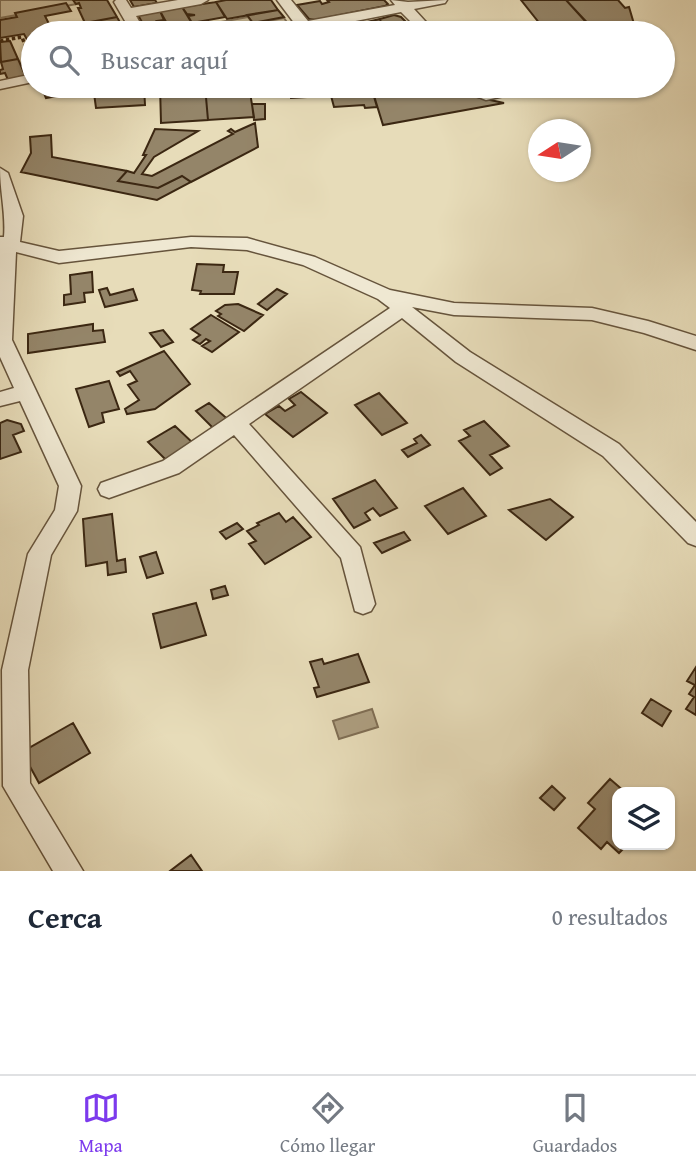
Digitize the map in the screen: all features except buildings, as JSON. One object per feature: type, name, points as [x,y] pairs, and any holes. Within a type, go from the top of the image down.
[{"type":"street","points":[[124,6],[201,0]]},
{"type":"street","points":[[284,0],[300,21]]},
{"type":"street","points":[[329,21],[401,4],[440,0]]},
{"type":"street","points":[[401,4],[417,21]]},
{"type":"street","points":[[0,85],[21,81]]},
{"type":"street","points":[[0,173],[7,221],[2,340],[70,486],[66,511],[40,554],[15,670],[17,786],[69,871]]},
{"type":"street","points":[[5,244],[59,257],[191,242],[247,244],[309,261],[385,295],[463,357],[611,450],[696,537]]},
{"type":"street","points":[[385,295],[454,309],[592,314],[648,327],[696,343]]},
{"type":"street","points":[[109,489],[171,467],[403,308]]},
{"type":"street","points":[[0,399],[26,392]]},
{"type":"street","points":[[236,423],[352,554],[363,604]]},
{"type":"path","points":[[0,41],[21,37]]},
{"type":"shaded area","points":[[0,0],[80,0],[82,3],[0,18]]},
{"type":"shaded area","points":[[248,17],[251,21],[226,21]]},
{"type":"shaded area","points":[[372,709],[378,727],[339,739],[333,721]]}]
